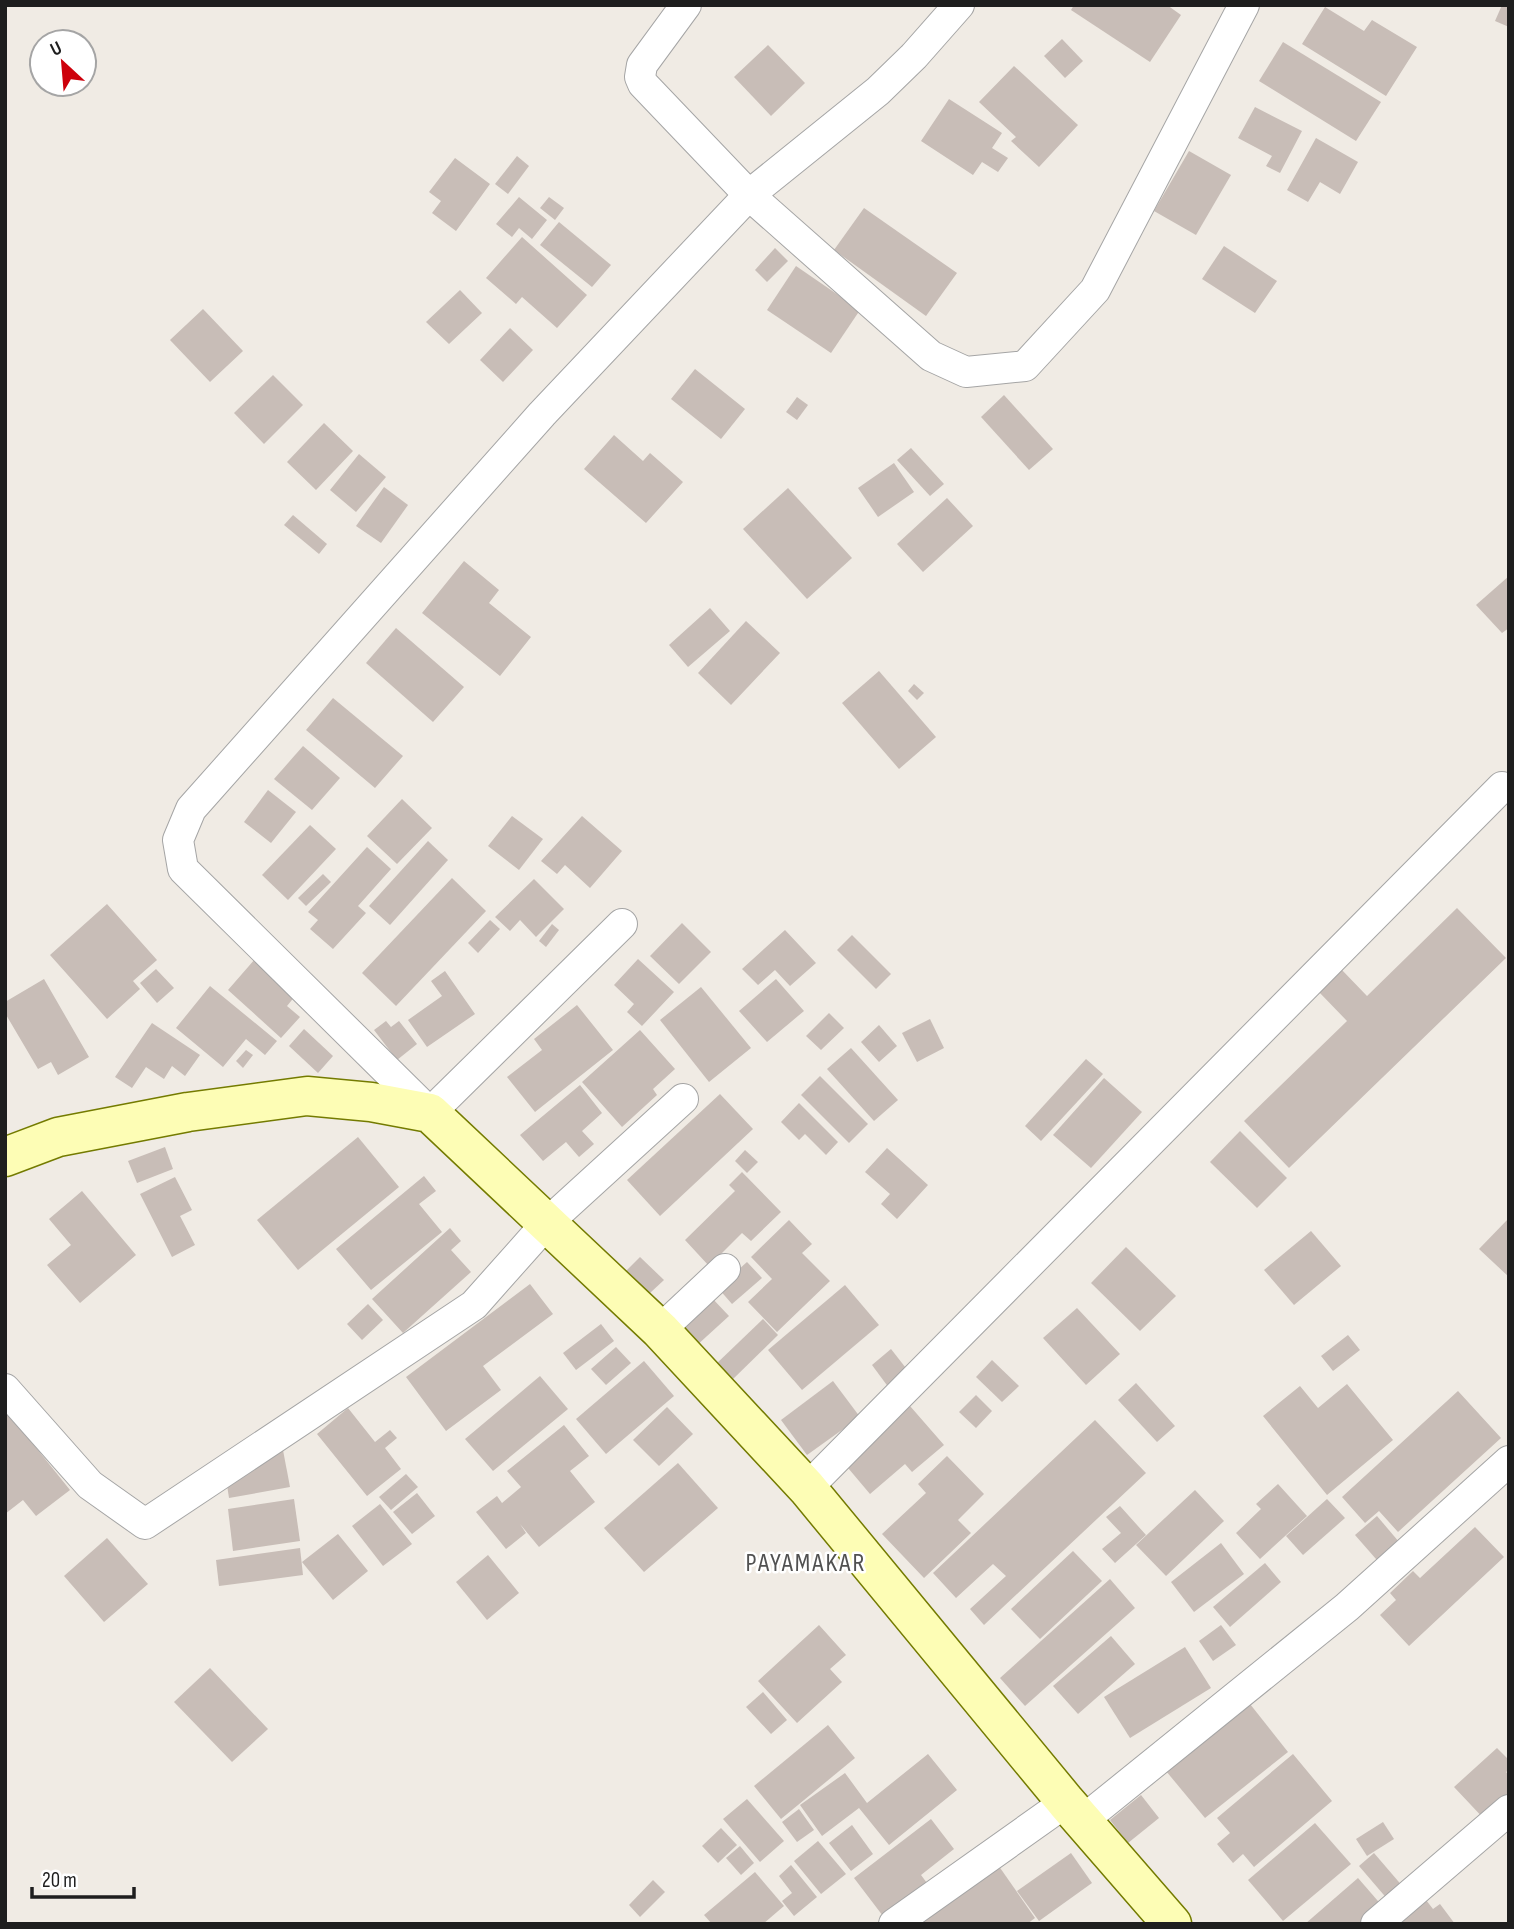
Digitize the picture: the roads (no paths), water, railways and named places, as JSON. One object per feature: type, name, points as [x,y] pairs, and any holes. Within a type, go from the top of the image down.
[{"type":"street","points":[[686,5],[646,57],[639,71],[643,84],[749,195],[931,356],[966,372],[1025,366],[1095,290],[1244,5]]},
{"type":"street","points":[[960,5],[878,91],[749,195],[542,414],[191,809],[178,840],[183,869],[430,1113],[660,1330],[807,1488],[1074,1811],[1172,1924]]},
{"type":"street","points":[[807,1488],[1502,788]]},
{"type":"street","points":[[430,1113],[622,924]]},
{"type":"street","points":[[5,1157],[58,1137],[188,1112],[307,1096],[371,1102],[430,1113]]},
{"type":"street","points":[[5,1389],[90,1485],[145,1524],[474,1305],[546,1224],[683,1099]]},
{"type":"street","points":[[660,1330],[725,1269]]},
{"type":"street","points":[[894,1924],[1074,1811],[1347,1607],[1509,1461]]},
{"type":"street","points":[[1376,1924],[1509,1810]]},
{"type":"district","name":"PAYAMAKAR","points":[[806,1563]]}]
